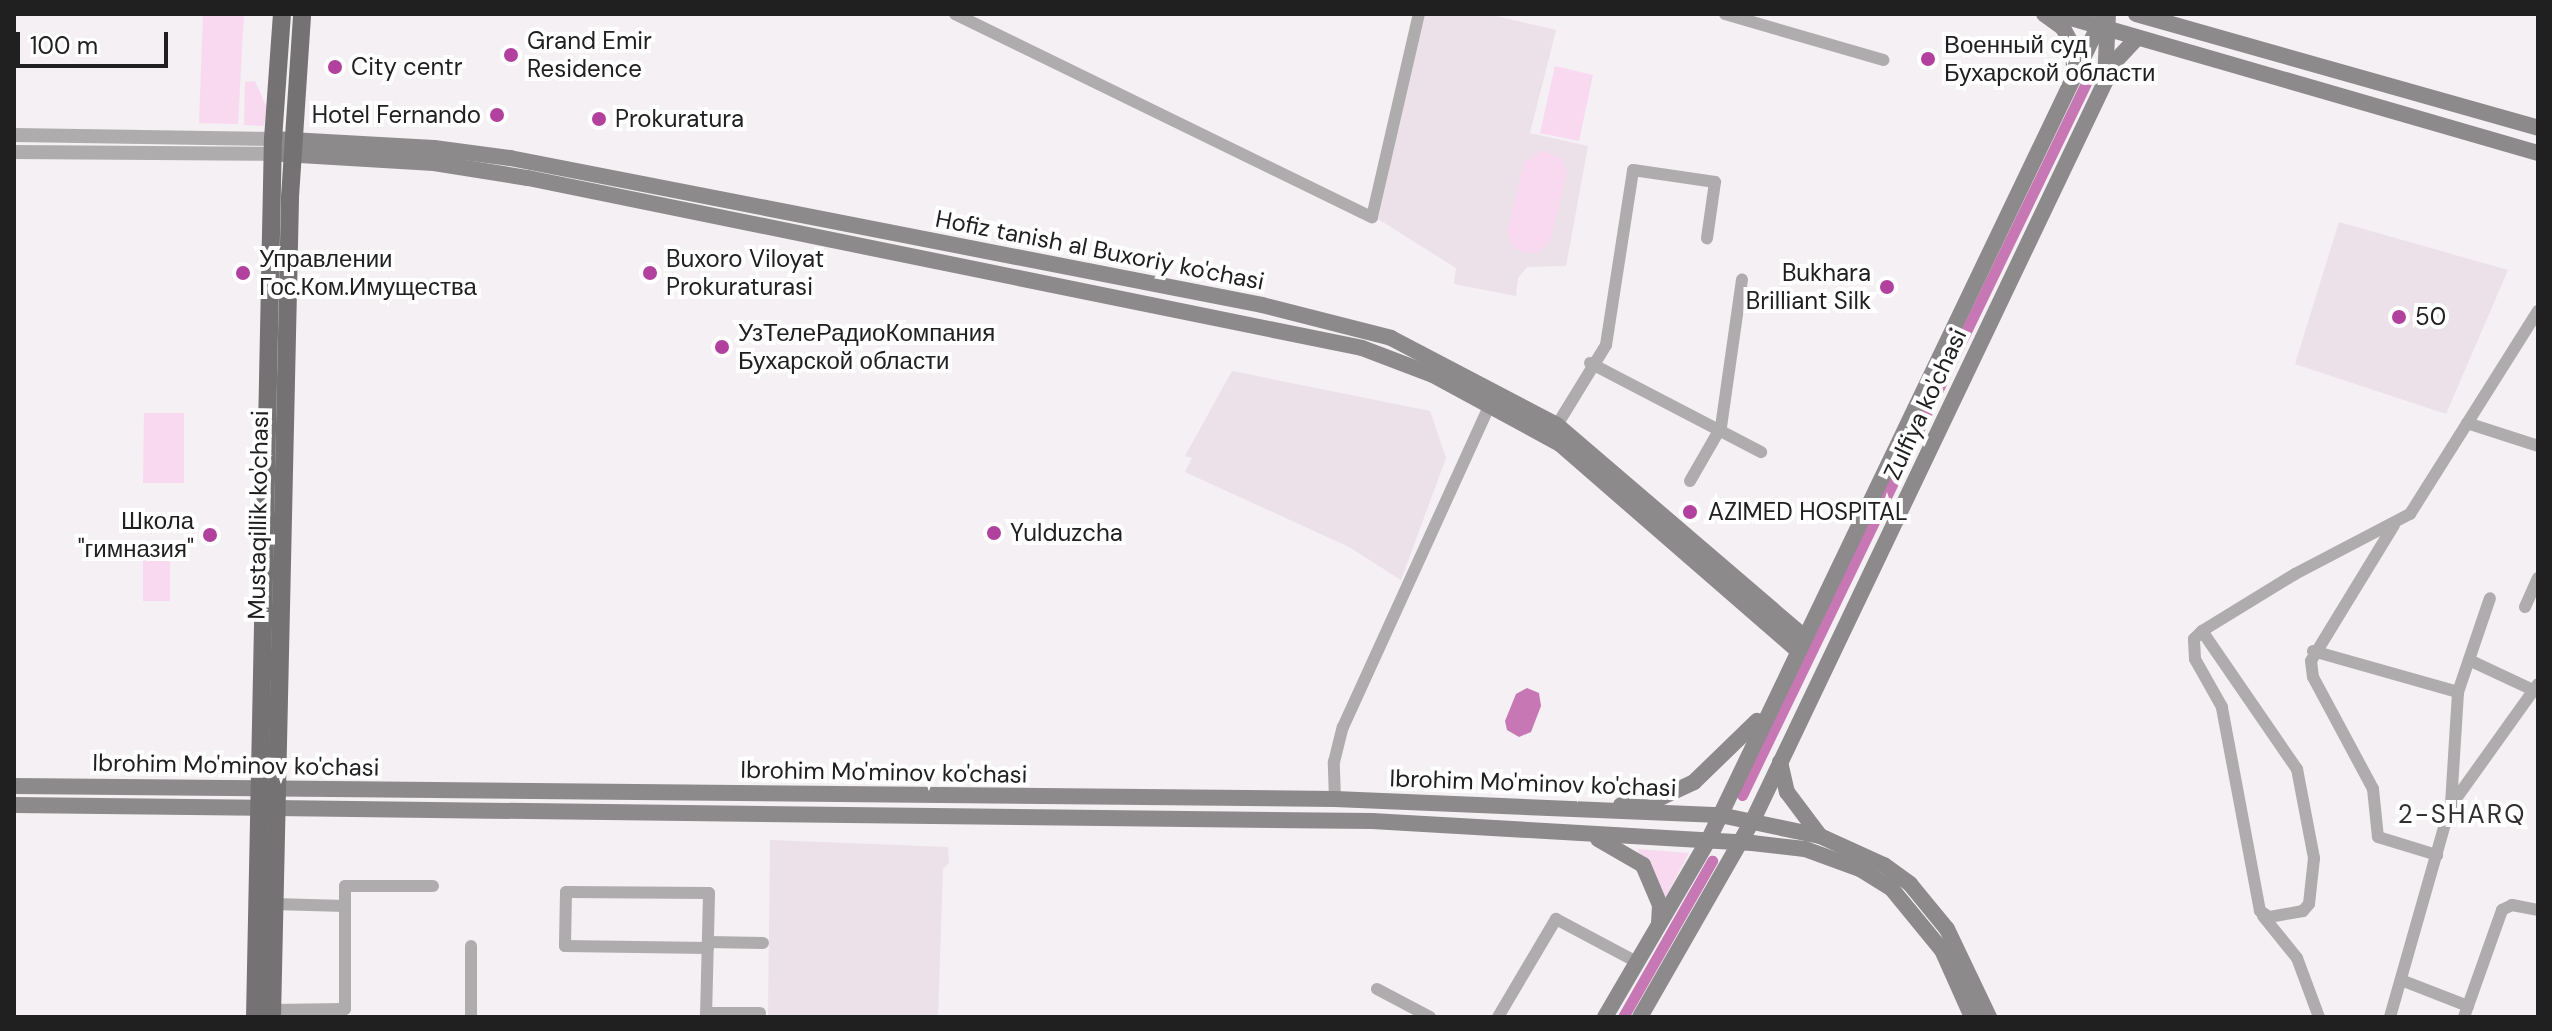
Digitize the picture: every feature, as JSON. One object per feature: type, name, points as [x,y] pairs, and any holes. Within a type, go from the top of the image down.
[{"type":"main road","name":"Mustaqillik ko'chasi","points":[[266,1015],[283,147],[282,14]]},
{"type":"main road","name":"Mustaqillik ko'chasi","points":[[283,147],[302,14]]},
{"type":"main road","points":[[2044,14],[2063,28],[2073,47],[2074,69]]},
{"type":"main road","points":[[2057,14],[2105,21],[2137,38],[2538,153]]},
{"type":"main road","points":[[2136,14],[2538,128]]},
{"type":"main road","name":"Zulfiya ko'chasi","points":[[1605,1017],[1708,841],[2074,69],[2105,21]]},
{"type":"main road","name":"Zulfiya ko'chasi","points":[[1640,1017],[1753,820],[2108,69],[2105,21]]},
{"type":"main road","points":[[2108,69],[2137,38]]},
{"type":"main road","name":"Hofiz tanish al Buxoriy ko'chasi","points":[[283,147],[510,158],[771,219],[1353,345],[1433,375],[1489,407],[1561,434]]},
{"type":"main road","name":"Hofiz tanish al Buxoriy ko'chasi","points":[[771,219],[1302,314],[1404,343],[1497,390],[1561,434]]},
{"type":"main road","points":[[1561,434],[1800,643]]},
{"type":"main road","points":[[1593,811],[1662,797],[1694,782],[1767,712]]},
{"type":"main road","points":[[1780,762],[1787,792],[1820,836]]},
{"type":"main road","name":"Ibrohim Mo'minov ko'chasi","points":[[14,786],[1335,799],[1720,815],[1753,820]]},
{"type":"main road","points":[[1372,800],[1372,821]]},
{"type":"main road","name":"Ibrohim Mo'minov ko'chasi","points":[[14,805],[1372,821],[1741,842]]},
{"type":"main road","name":"Mustaqillik ko'chasi","points":[[266,1015],[274,904],[268,810]]},
{"type":"main road","points":[[1753,820],[1820,836],[1884,865],[1910,884],[1947,929],[1989,1017]]},
{"type":"main road","points":[[1585,834],[1643,865],[1660,905],[1659,925]]},
{"type":"main road","points":[[1741,842],[1805,849],[1860,869],[1891,888],[1942,950],[1972,1017]]},
{"type":"street","points":[[955,14],[1372,217],[1419,14]]},
{"type":"street","points":[[1725,14],[1883,60]]},
{"type":"street","points":[[14,135],[283,147]]},
{"type":"street","points":[[14,152],[283,147]]},
{"type":"street","points":[[1561,434],[1590,363],[1606,345],[1633,170],[1715,182],[1707,238]]},
{"type":"street","points":[[1690,481],[1721,427],[1742,279]]},
{"type":"street","points":[[2319,1017],[2297,958],[2263,916],[2222,707],[2195,659],[2194,639],[2295,574],[2410,514],[2538,311]]},
{"type":"street","points":[[1590,363],[1721,427],[1761,452]]},
{"type":"street","points":[[1335,799],[1334,762],[1343,727],[1497,390]]},
{"type":"street","points":[[2467,423],[2538,446]]},
{"type":"street","points":[[2396,522],[2313,651],[2313,677],[2373,789],[2378,837],[2437,855]]},
{"type":"street","points":[[2525,607],[2538,578]]},
{"type":"street","points":[[2390,1017],[2450,807],[2458,692],[2490,598]]},
{"type":"street","points":[[2202,631],[2297,769],[2309,825],[2314,858],[2309,904],[2303,911],[2263,916]]},
{"type":"street","points":[[2313,651],[2458,692]]},
{"type":"street","points":[[2450,807],[2535,687],[2469,660]]},
{"type":"street","points":[[266,1015],[345,1009],[345,886],[433,886]]},
{"type":"street","points":[[760,1013],[706,1015],[708,945],[709,893],[566,892],[565,946],[708,945],[763,943]]},
{"type":"street","points":[[274,904],[345,906]]},
{"type":"street","points":[[2401,980],[2466,1011],[2502,910],[2512,905],[2538,910]]},
{"type":"street","points":[[1498,1017],[1556,919],[1637,962]]},
{"type":"street","points":[[471,946],[471,1017]]},
{"type":"street","points":[[1377,989],[1430,1017]]},
{"type":"shaded area","points":[[203,14],[244,14],[238,124],[199,123]]},
{"type":"shaded area","points":[[1422,14],[1488,14],[1556,30],[1530,133],[1588,146],[1566,266],[1527,267],[1518,278],[1516,296],[1454,284],[1456,268],[1378,219]]},
{"type":"shaded area","points":[[1555,66],[1593,75],[1579,141],[1540,133]]},
{"type":"shaded area","points":[[255,81],[267,108],[264,126],[244,125],[245,82]]},
{"type":"shaded area","points":[[1542,150],[1563,159],[1567,173],[1550,242],[1539,252],[1525,253],[1512,246],[1507,232],[1524,162]]},
{"type":"shaded area","name":"50","points":[[2339,222],[2508,270],[2446,414],[2295,364]]},
{"type":"shaded area","points":[[1232,371],[1430,411],[1446,458],[1401,580],[1349,547],[1185,472],[1192,458],[1185,456]]},
{"type":"shaded area","points":[[144,413],[184,413],[184,483],[143,483]]},
{"type":"shaded area","points":[[143,550],[170,550],[170,601],[143,601]]},
{"type":"shaded area","points":[[1527,688],[1539,693],[1541,706],[1531,732],[1519,737],[1507,730],[1505,721],[1516,694]]},
{"type":"shaded area","points":[[770,840],[948,847],[949,863],[943,869],[938,1017],[768,1017]]},
{"type":"shaded area","points":[[1637,849],[1689,853],[1665,898],[1660,886]]},
{"type":"waterway","points":[[1742,795],[2089,77]]},
{"type":"waterway","points":[[1623,1017],[1712,861]]},
{"type":"place","name":"Grand Emir Residence","points":[[511,55]]},
{"type":"place","name":"Военный суд Бухарской области","points":[[1928,59]]},
{"type":"place","name":"City centr","points":[[335,67]]},
{"type":"place","name":"Hotel Fernando","points":[[497,115]]},
{"type":"place","name":"Prokuratura","points":[[599,119]]},
{"type":"place","name":"Управлении Гос.Ком.Имущества","points":[[243,273]]},
{"type":"place","name":"Buxoro Viloyat Prokuraturasi","points":[[650,273]]},
{"type":"place","name":"Bukhara Brilliant Silk","points":[[1887,287]]},
{"type":"place","name":"50","points":[[2399,317]]},
{"type":"place","name":"УзТелеРадиоКомпания Бухарской области","points":[[722,347]]},
{"type":"place","name":"AZIMED HOSPITAL","points":[[1690,512]]},
{"type":"place","name":"Yulduzcha","points":[[994,533]]},
{"type":"place","name":"Школа \"гимназия\"","points":[[210,535]]},
{"type":"district","name":"2-SHARQ","points":[[2462,815]]}]
